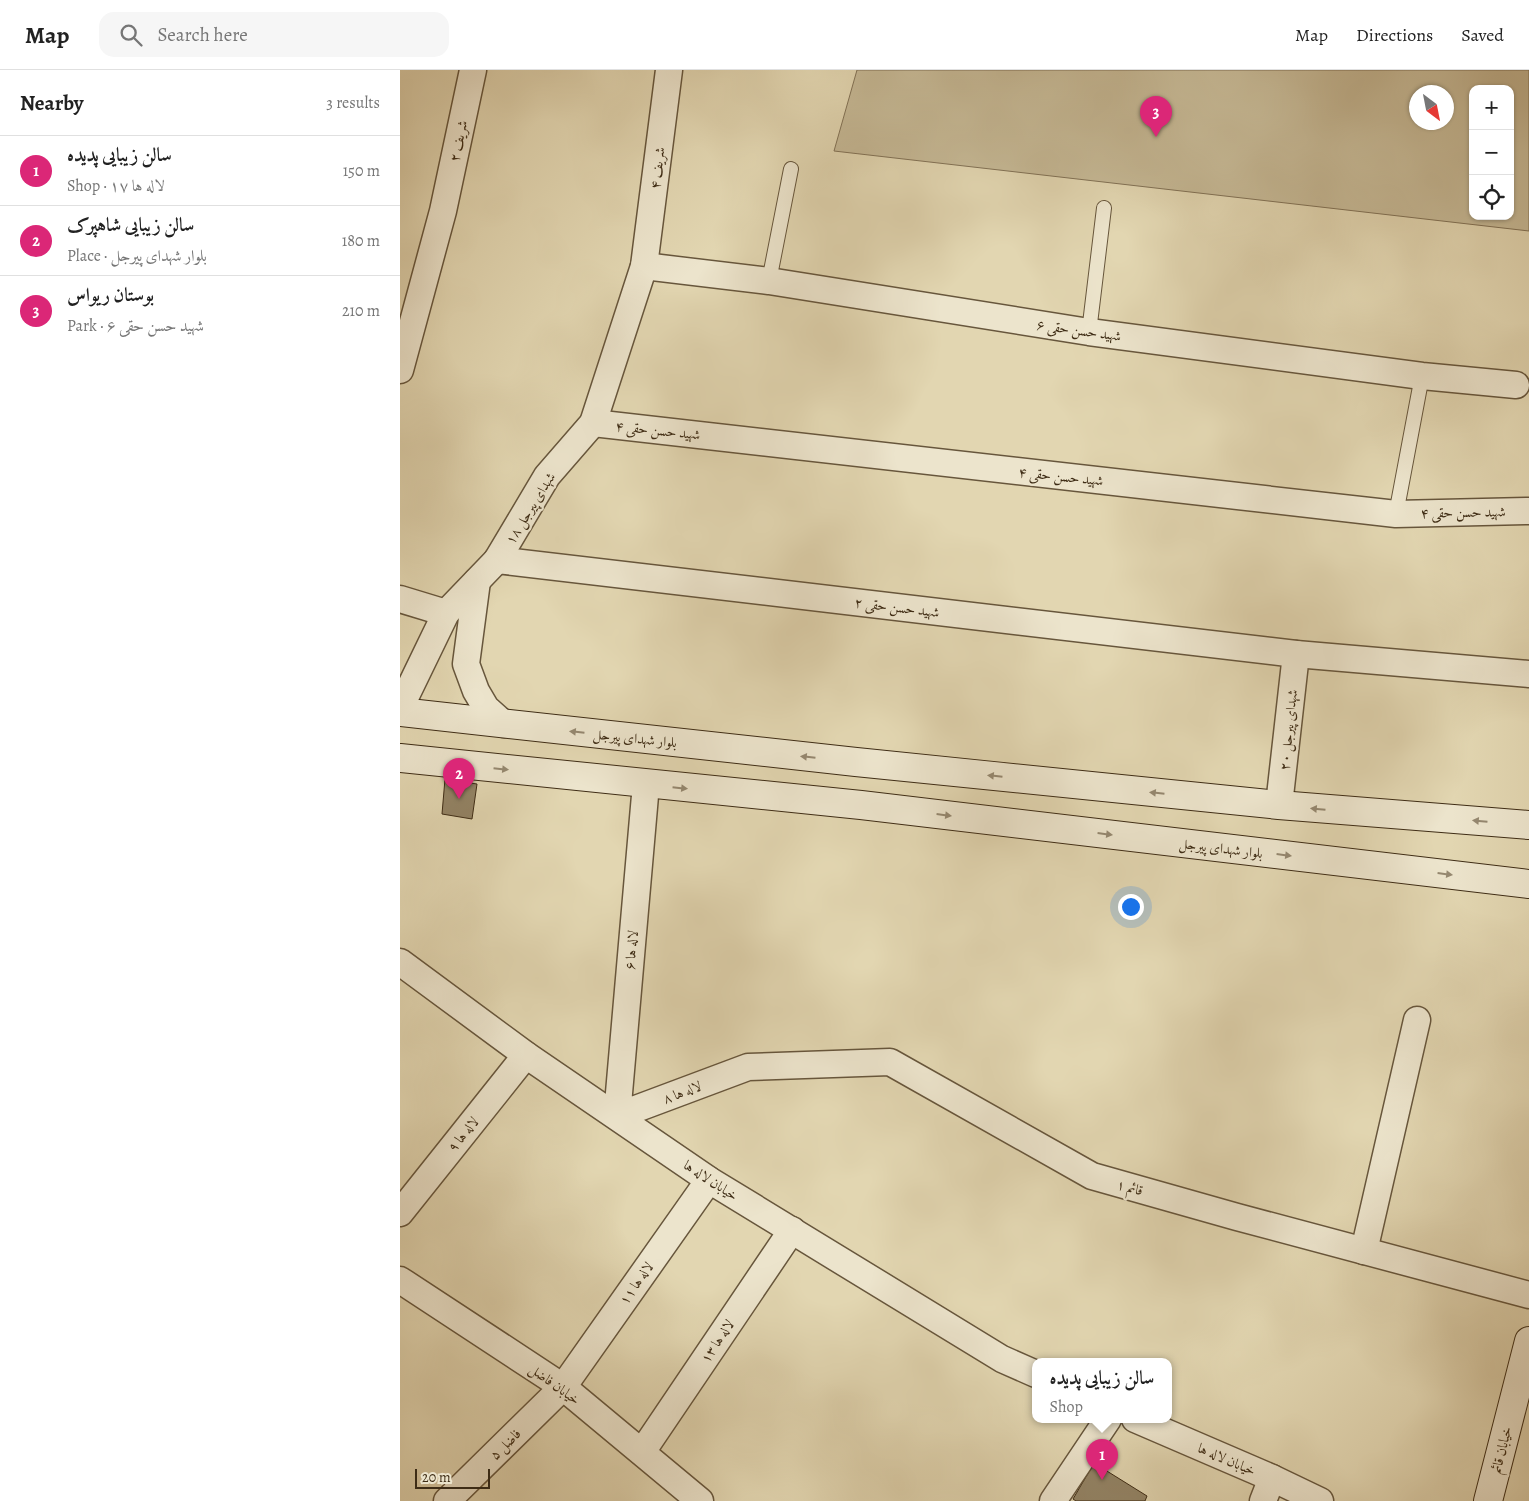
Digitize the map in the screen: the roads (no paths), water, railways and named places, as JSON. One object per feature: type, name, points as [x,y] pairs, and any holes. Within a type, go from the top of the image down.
[{"type":"main road","name":"بلوار شهدای پیرجل","points":[[400,710],[504,724],[1279,806],[1529,825]]},
{"type":"main road","name":"بلوار شهدای پیرجل","points":[[400,758],[861,805],[1529,884]]},
{"type":"main road","points":[[861,805],[872,801],[880,792],[882,784],[880,774],[871,763]]},
{"type":"main road","points":[[913,812],[905,804],[901,795],[903,784],[918,768]]},
{"type":"main road","name":"خیابان قائم","points":[[1488,1501],[1529,1342]]},
{"type":"street","name":"شریف ۲","points":[[400,370],[443,211],[473,70]]},
{"type":"street","name":"شریف ۴","points":[[644,266],[669,70]]},
{"type":"street","name":"شهید حسن حقی ۶","points":[[644,266],[768,281],[1089,332],[1422,376],[1516,385]]},
{"type":"street","name":"شهدای پیرجل ۱۸","points":[[400,710],[446,613],[497,560],[547,476],[593,423],[644,266]]},
{"type":"street","name":"شهید حسن حقی ۴","points":[[593,423],[1396,514],[1529,511]]},
{"type":"street","name":"شهید حسن حقی ۲","points":[[497,560],[1296,654],[1529,674]]},
{"type":"street","points":[[477,581],[466,664],[476,691],[486,708],[504,724]]},
{"type":"street","points":[[400,599],[446,613]]},
{"type":"street","name":"شهدای پیرجل ۲۰","points":[[1279,806],[1296,654]]},
{"type":"street","name":"لاله ها ۶","points":[[617,1116],[646,784]]},
{"type":"street","name":"خیابان لاله ها","points":[[400,962],[526,1055],[709,1180],[1002,1359],[1032,1372]]},
{"type":"street","points":[[1364,1251],[1417,1020]]},
{"type":"street","name":"لاله ها ۹","points":[[400,1213],[526,1055]]},
{"type":"street","name":"قائم ۱","points":[[748,1067],[890,1062],[1092,1176],[1529,1295]]},
{"type":"street","name":"لاله ها ۸","points":[[617,1116],[748,1067]]},
{"type":"street","name":"لاله ها ۱۱","points":[[563,1387],[709,1180]]},
{"type":"street","name":"لاله ها ۱۳","points":[[642,1452],[792,1230]]},
{"type":"street","name":"خیابان فاضل","points":[[400,1280],[563,1387],[700,1501]]},
{"type":"street","name":"فاضل ۵","points":[[447,1501],[563,1387]]},
{"type":"street","points":[[1053,1501],[1105,1423]]},
{"type":"street","name":"خیابان لاله ها","points":[[1141,1423],[1267,1490],[1320,1501]]},
{"type":"lane","points":[[768,281],[791,169]]},
{"type":"lane","points":[[1089,332],[1104,208]]},
{"type":"lane","points":[[1396,514],[1422,376]]},
{"type":"place","name":"بوستان ریواس","points":[[1156,137]]},
{"type":"place","name":"سالن زیبایی شاهپرک","points":[[459,799]]},
{"type":"place","name":"سالن زیبایی پدیده","points":[[1102,1480]]}]
